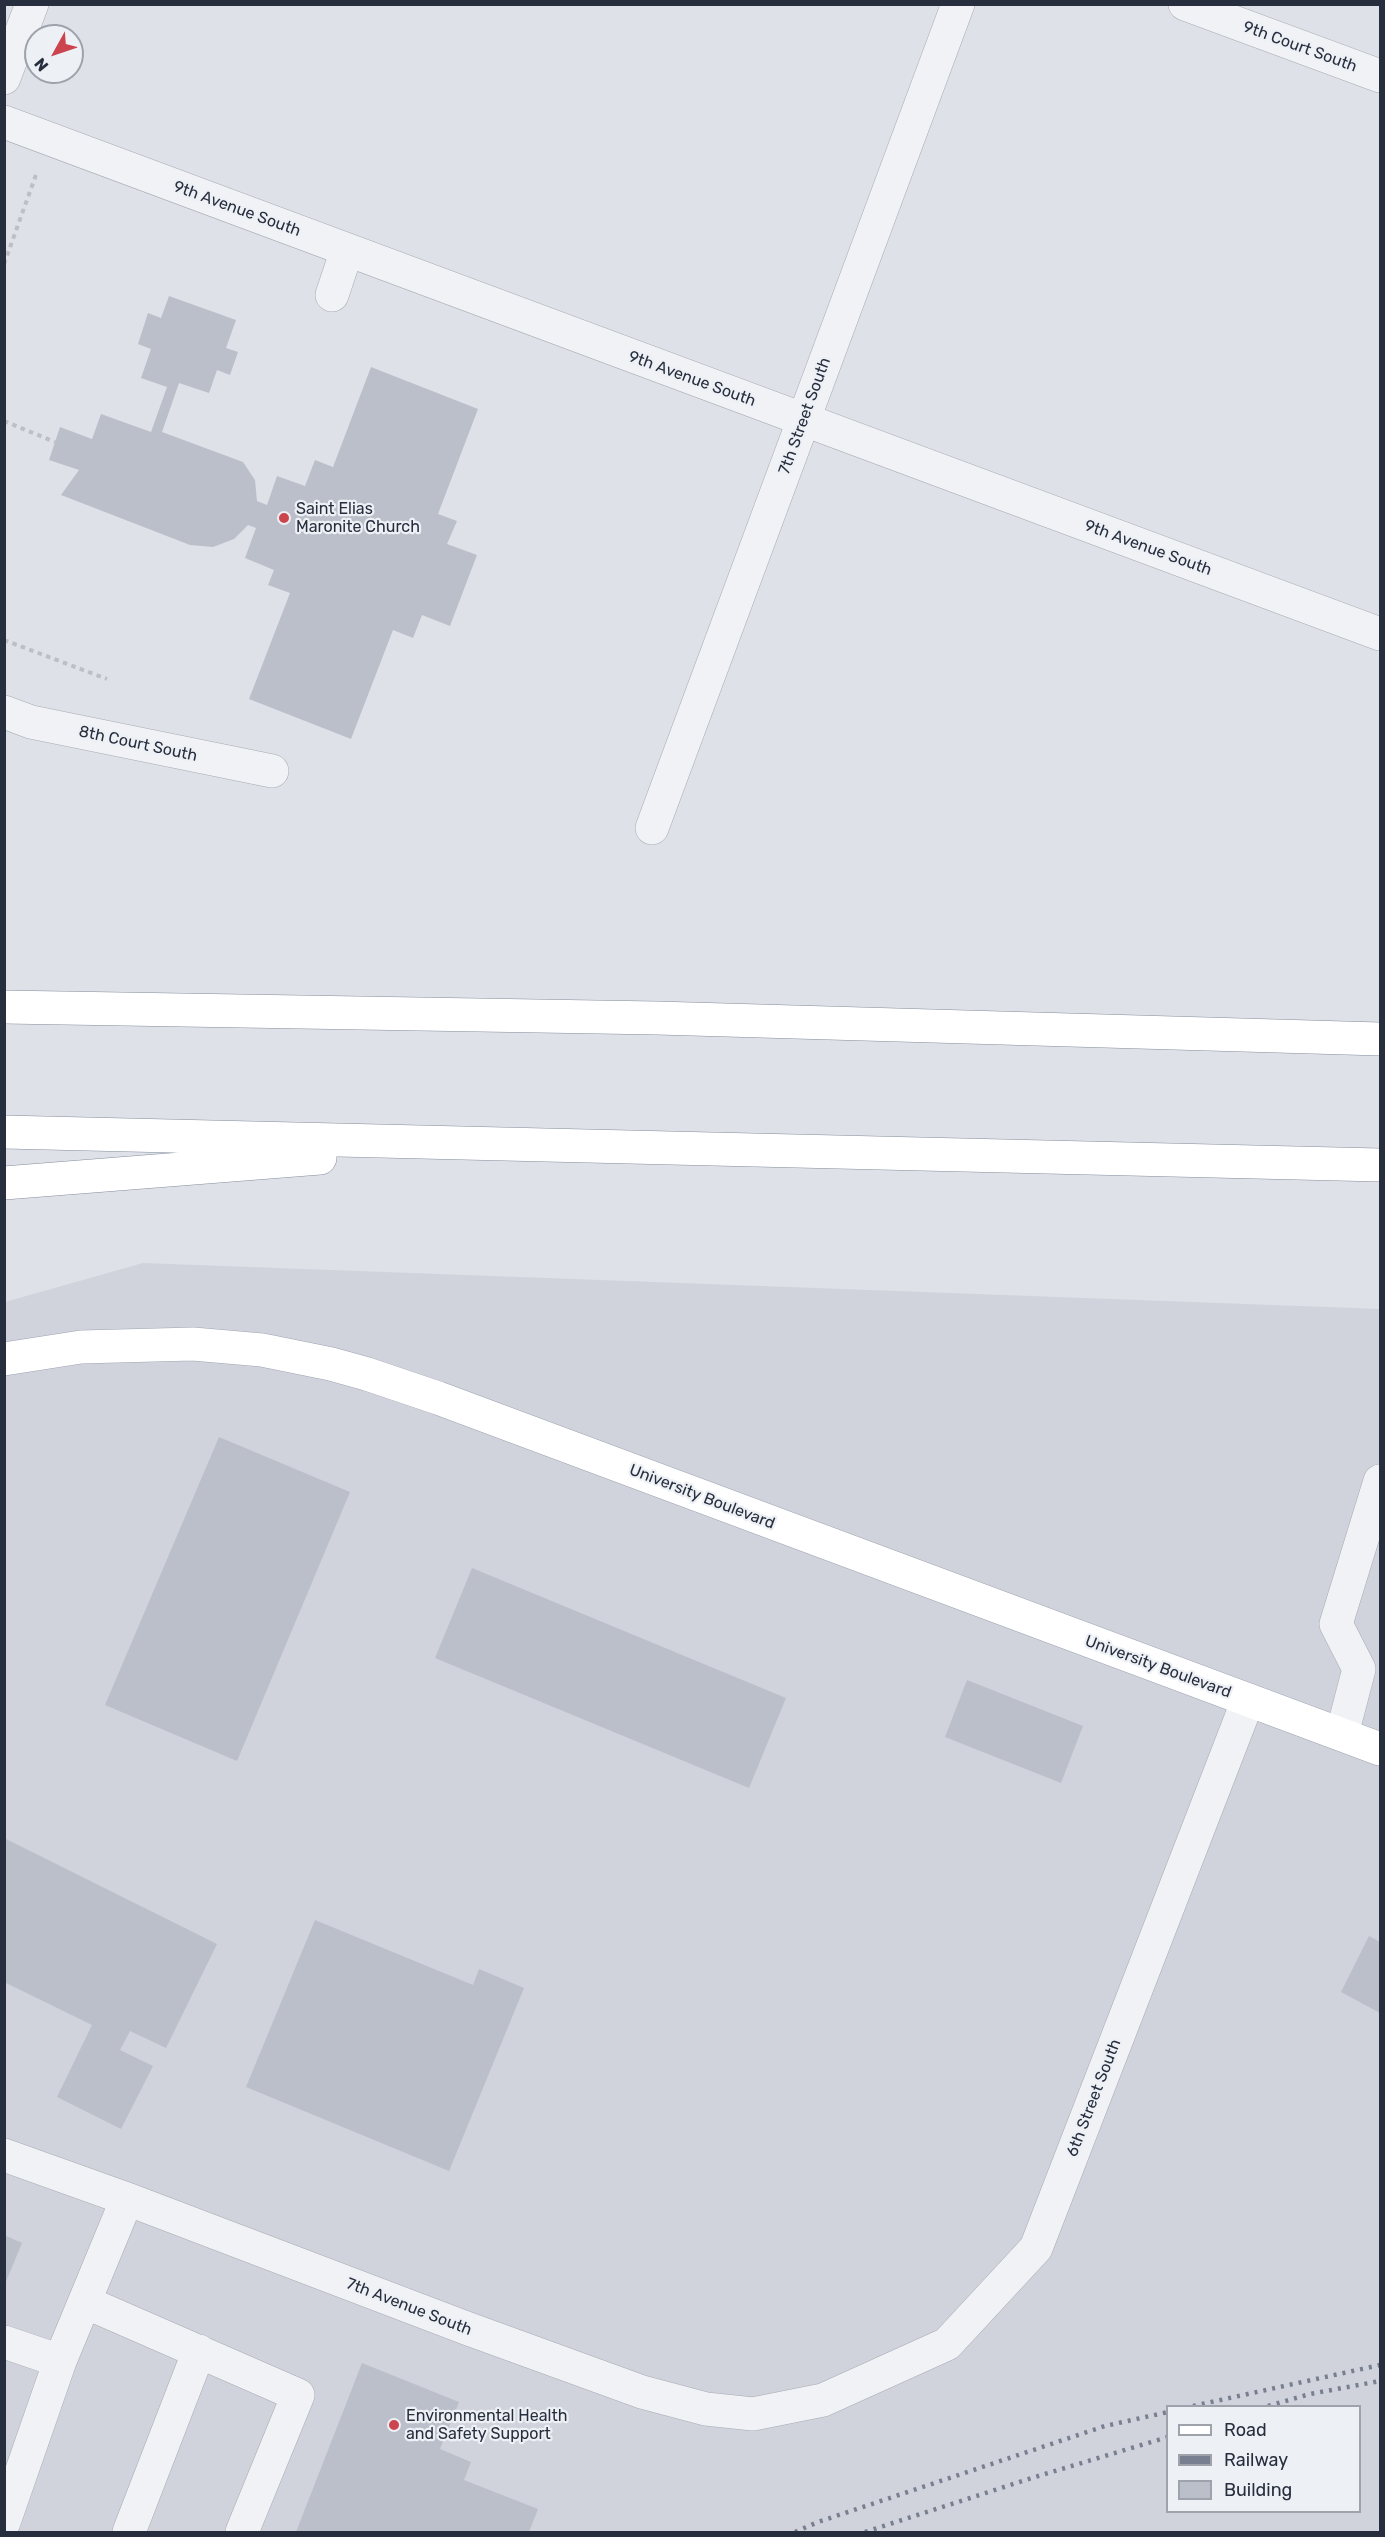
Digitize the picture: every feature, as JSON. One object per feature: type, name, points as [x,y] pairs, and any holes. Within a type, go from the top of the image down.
[{"type":"main road","points":[[4,1007],[657,1018],[1380,1039]]},
{"type":"main road","points":[[4,1132],[1380,1165]]},
{"type":"main road","points":[[4,1183],[503,1144]]},
{"type":"main road","name":"University Boulevard","points":[[4,1359],[81,1347],[193,1344],[262,1350],[349,1369],[438,1398],[1380,1749]]},
{"type":"street","points":[[4,78],[32,4]]},
{"type":"street","name":"7th Street South","points":[[652,828],[958,4]]},
{"type":"street","name":"9th Court South","points":[[1185,4],[1380,76]]},
{"type":"street","name":"9th Avenue South","points":[[4,122],[1380,634]]},
{"type":"street","points":[[332,295],[347,250]]},
{"type":"street","name":"8th Court South","points":[[4,712],[31,722],[272,771]]},
{"type":"street","points":[[1342,1734],[1359,1669],[1336,1624],[1380,1481]]},
{"type":"street","name":"6th Street South","points":[[823,2400],[947,2344],[1036,2248],[1248,1700]]},
{"type":"street","name":"7th Avenue South","points":[[4,2155],[642,2392],[706,2409],[753,2414],[823,2400]]},
{"type":"street","points":[[4,2522],[60,2361],[127,2199]]},
{"type":"street","points":[[85,2302],[298,2394],[242,2532]]},
{"type":"street","points":[[4,2342],[60,2361]]},
{"type":"street","points":[[137,2530],[199,2351]]},
{"type":"path","points":[[4,264],[37,171]]},
{"type":"path","points":[[4,421],[55,442]]},
{"type":"path","points":[[4,640],[107,679]]},
{"type":"shaded area","points":[[143,1263],[1380,1309],[1380,2532],[5,2532],[5,1302]]},
{"type":"building","name":"Saint Elias Maronite Church","points":[[169,296],[236,320],[226,348],[238,352],[230,375],[217,370],[209,393],[179,383],[162,432],[243,462],[255,480],[257,501],[267,505],[277,476],[305,486],[315,460],[333,467],[371,367],[478,409],[438,514],[457,521],[447,544],[477,555],[450,626],[422,615],[413,638],[393,630],[351,739],[249,699],[290,593],[268,585],[274,570],[245,558],[256,528],[248,525],[234,539],[213,547],[190,545],[61,495],[79,470],[49,460],[60,427],[92,439],[101,414],[151,432],[167,387],[141,378],[151,349],[138,344],[148,313],[161,318]]},
{"type":"building","points":[[219,1437],[350,1492],[237,1761],[105,1705]]},
{"type":"building","points":[[472,1568],[786,1698],[749,1788],[435,1658]]},
{"type":"building","points":[[967,1680],[1083,1726],[1061,1783],[945,1737]]},
{"type":"building","points":[[4,1838],[217,1944],[166,2048],[130,2031],[120,2050],[153,2066],[121,2129],[57,2097],[92,2025],[4,1982]]},
{"type":"building","points":[[315,1920],[473,1985],[479,1969],[524,1988],[449,2171],[246,2087]]},
{"type":"building","points":[[1369,1936],[1380,1942],[1380,2013],[1341,1992]]},
{"type":"building","points":[[4,2235],[22,2243],[5,2284],[4,2284]]},
{"type":"building","name":"Environmental Health and Safety Support","points":[[362,2363],[459,2402],[440,2449],[471,2462],[464,2480],[538,2509],[529,2532],[296,2532]]},
{"type":"railway","points":[[1198,2405],[1380,2365]]},
{"type":"railway","points":[[1272,2405],[1310,2394],[1380,2381]]},
{"type":"railway","points":[[795,2532],[818,2522],[1105,2426],[1166,2412]]},
{"type":"railway","points":[[865,2532],[1166,2438]]},
{"type":"place","name":"Saint Elias Maronite Church","points":[[284,518]]},
{"type":"place","name":"Environmental Health and Safety Support","points":[[394,2425]]}]
